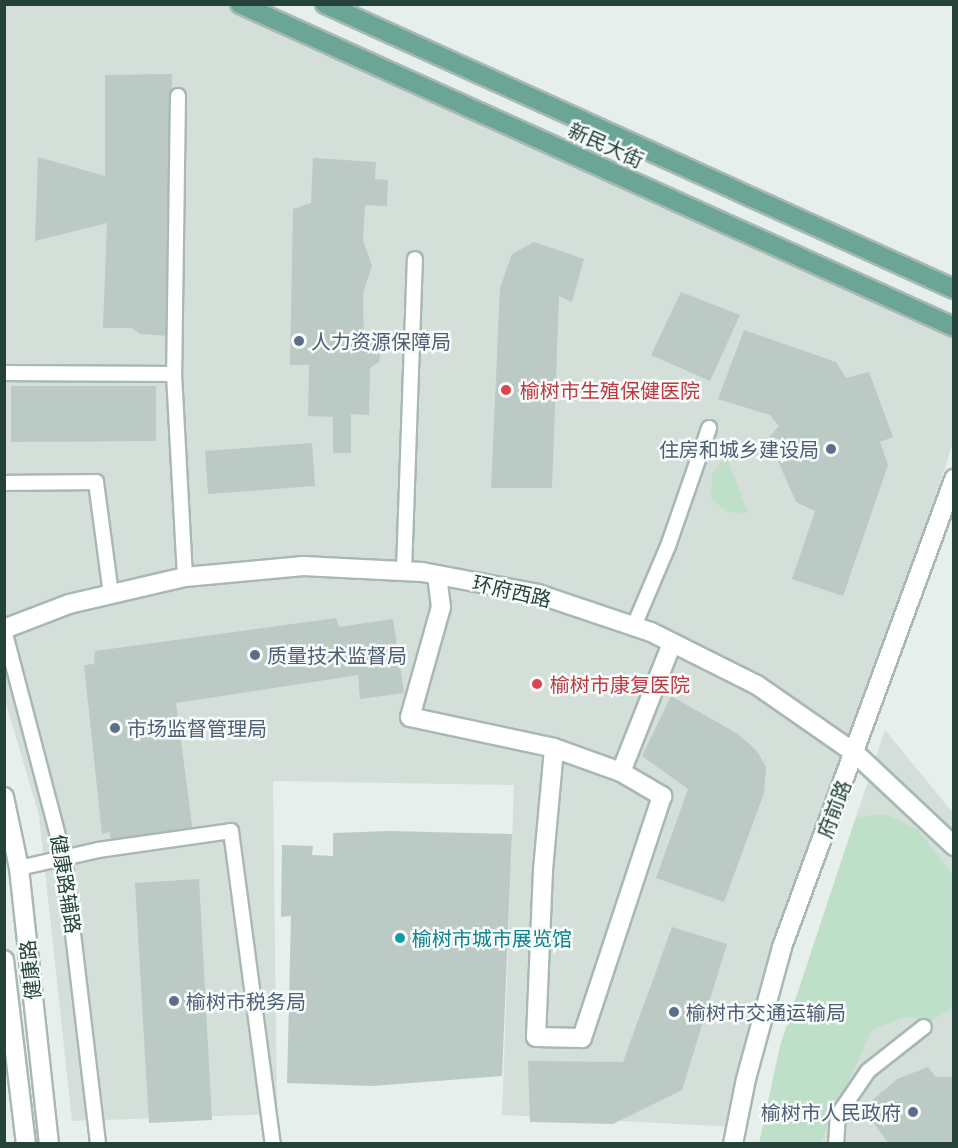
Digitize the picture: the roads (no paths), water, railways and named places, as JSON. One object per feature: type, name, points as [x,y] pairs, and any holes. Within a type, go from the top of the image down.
[{"type":"main road","name":"新民大街","points":[[240,4],[954,327]]},
{"type":"main road","name":"新民大街","points":[[325,4],[954,289]]},
{"type":"street","name":"府前路","points":[[733,1143],[746,1079],[782,947],[954,479]]},
{"type":"street","name":"环府西路","points":[[4,629],[69,604],[184,577],[303,566],[404,571],[538,594],[634,626],[757,685],[855,753],[954,846]]},
{"type":"street","points":[[437,575],[441,607],[410,717],[554,748],[621,772],[662,796],[582,1038],[536,1037],[543,870],[554,748]]},
{"type":"street","points":[[621,772],[672,643]]},
{"type":"street","name":"健康路","points":[[4,796],[19,868],[49,1143]]},
{"type":"street","name":"健康路","points":[[4,960],[26,1143]]},
{"type":"lane","points":[[178,96],[174,374],[184,577]]},
{"type":"lane","points":[[404,571],[415,259]]},
{"type":"lane","points":[[4,374],[174,374]]},
{"type":"lane","points":[[634,626],[668,546],[709,428]]},
{"type":"lane","points":[[4,483],[96,482],[111,594]]},
{"type":"lane","name":"健康路辅路","points":[[4,629],[64,858],[98,1143]]},
{"type":"lane","points":[[19,868],[64,858],[231,831],[273,1143]]},
{"type":"lane","points":[[836,1143],[838,1115],[868,1071],[924,1027]]},
{"type":"place","name":"人力资源保障局","points":[[299,341]]},
{"type":"place","name":"榆树市生殖保健医院","points":[[506,390]]},
{"type":"place","name":"住房和城乡建设局","points":[[831,449]]},
{"type":"place","name":"质量技术监督局","points":[[255,655]]},
{"type":"place","name":"榆树市康复医院","points":[[537,684]]},
{"type":"place","name":"市场监督管理局","points":[[115,728]]},
{"type":"place","name":"榆树市城市展览馆","points":[[400,938]]},
{"type":"place","name":"榆树市税务局","points":[[174,1001]]},
{"type":"place","name":"榆树市交通运输局","points":[[674,1012]]},
{"type":"place","name":"榆树市人民政府","points":[[913,1112]]}]
